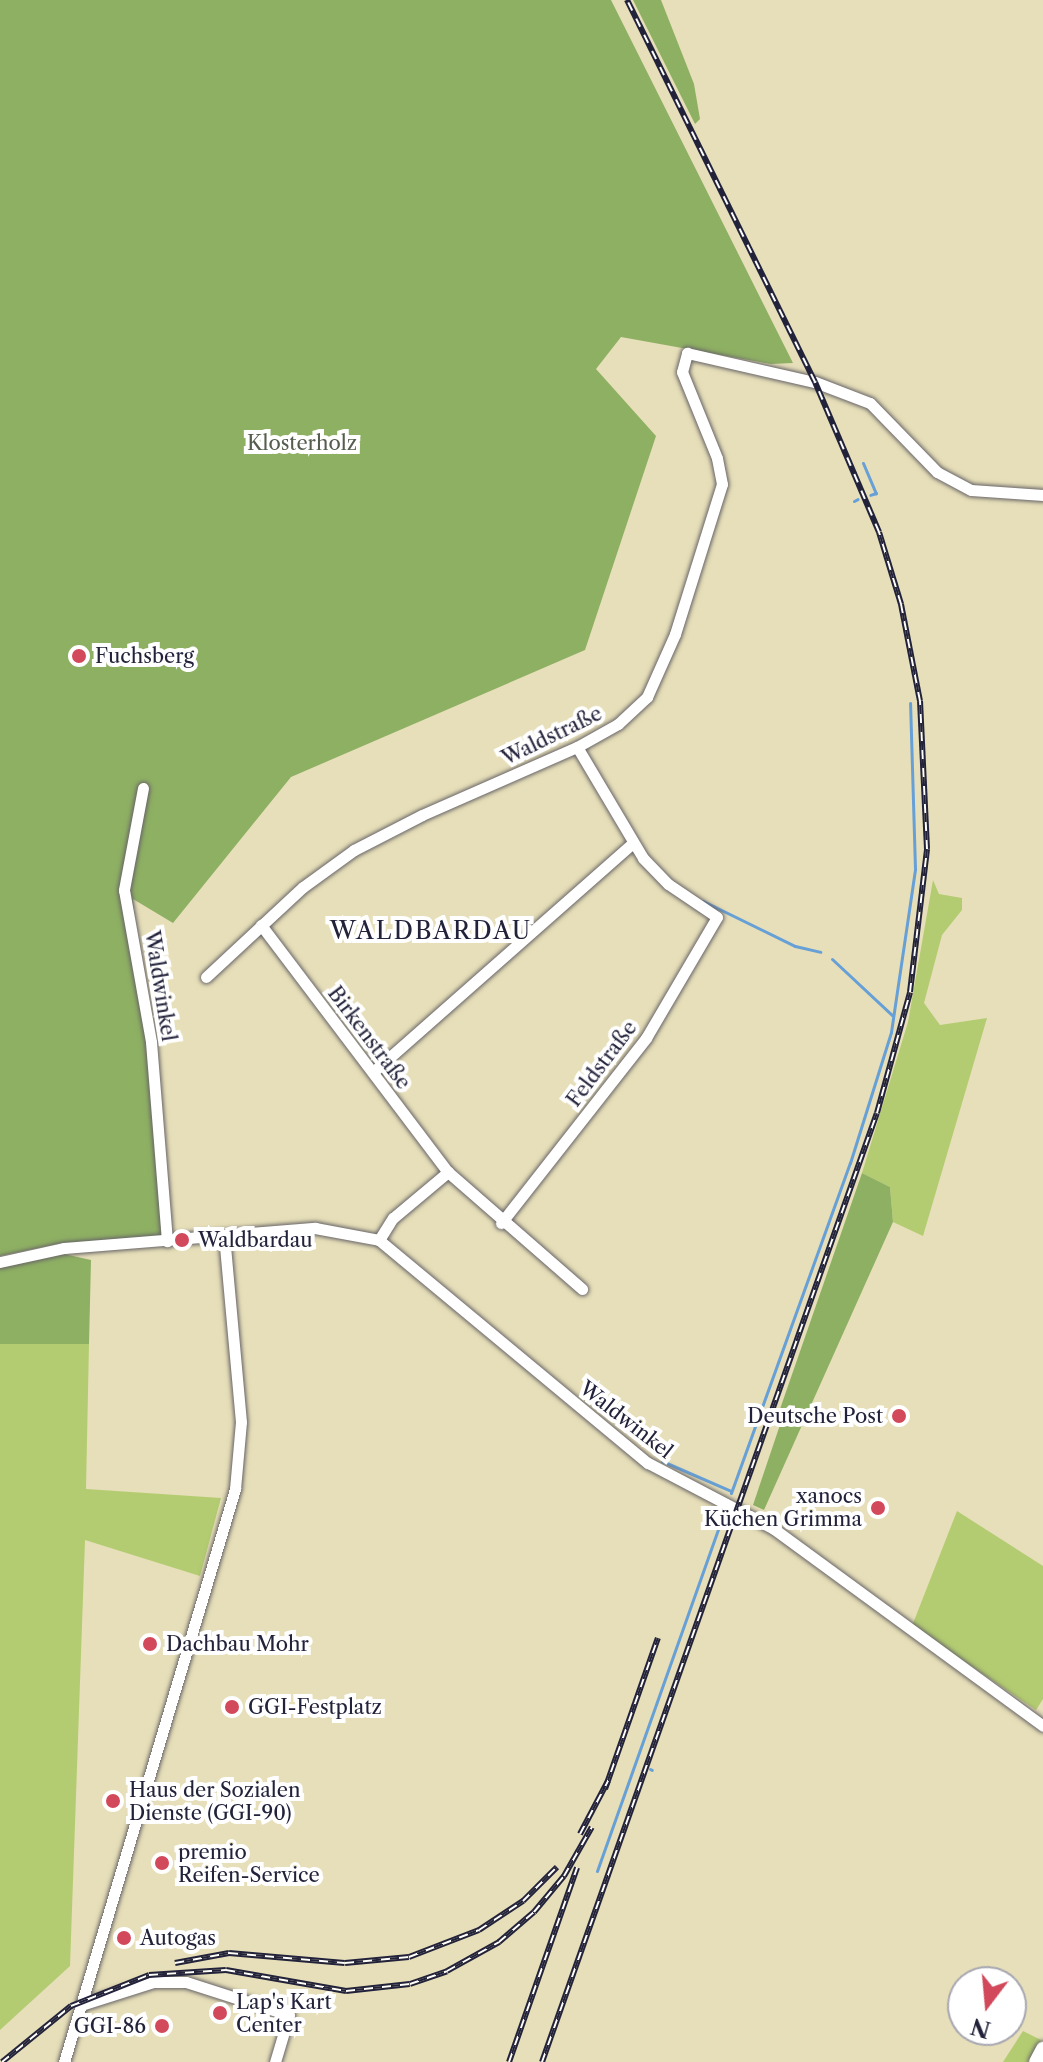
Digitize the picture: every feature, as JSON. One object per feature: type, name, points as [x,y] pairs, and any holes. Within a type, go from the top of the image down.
[{"type":"main road","points":[[1036,2062],[1043,2049]]},
{"type":"street","name":"Waldstraße","points":[[206,977],[311,881],[373,839],[577,747],[629,716],[654,687],[717,510],[721,471],[682,372],[687,353],[815,382],[870,403],[947,480],[971,490],[1043,495]]},
{"type":"street","points":[[373,1072],[632,844],[577,747]]},
{"type":"street","name":"Waldwinkel","points":[[143,788],[124,890],[149,1028],[167,1241]]},
{"type":"street","name":"Feldstraße","points":[[501,1223],[646,1038],[717,917],[668,884],[632,844]]},
{"type":"street","name":"Birkenstraße","points":[[261,925],[448,1172],[501,1223],[582,1289]]},
{"type":"street","points":[[379,1240],[393,1218],[448,1172]]},
{"type":"street","name":"Waldwinkel","points":[[0,1262],[64,1248],[315,1228],[379,1240],[648,1463],[774,1529],[1043,1726]]},
{"type":"street","points":[[64,2062],[235,1489],[241,1422],[224,1236]]},
{"type":"street","points":[[81,2005],[153,1982],[186,1982],[289,2015],[275,2062]]},
{"type":"green space","name":"Klosterholz","points":[[0,0],[611,0],[793,363],[771,364],[621,337],[596,369],[656,436],[585,650],[291,777],[173,923],[133,899],[164,1236],[62,1243],[0,1256]]},
{"type":"green space","points":[[633,0],[661,0],[694,84],[700,119],[695,124]]},
{"type":"green space","points":[[933,880],[939,894],[962,898],[962,910],[942,935],[924,1003],[940,1025],[987,1018],[923,1236],[893,1222],[890,1187],[862,1173],[908,1022]]},
{"type":"green space","points":[[862,1173],[890,1187],[893,1222],[764,1510],[753,1505],[784,1413],[780,1409]]},
{"type":"green space","points":[[64,1254],[91,1260],[89,1344],[0,1344],[0,1268]]},
{"type":"green space","points":[[0,1344],[89,1344],[86,1489],[221,1498],[200,1576],[85,1540],[70,1966],[0,2030]]},
{"type":"green space","points":[[957,1511],[1043,1566],[1043,1699],[1036,1710],[912,1626]]},
{"type":"green space","points":[[1027,2033],[1041,2040],[1029,2062],[1003,2062],[1013,2046],[1027,2046]]},
{"type":"waterway","points":[[863,463],[876,493],[870,495]]},
{"type":"waterway","points":[[854,501],[858,499]]},
{"type":"waterway","points":[[731,1493],[850,1163],[891,1032],[915,869],[910,703]]},
{"type":"waterway","points":[[703,901],[795,946],[820,952]]},
{"type":"waterway","points":[[832,959],[893,1016]]},
{"type":"waterway","points":[[662,1461],[731,1491]]},
{"type":"waterway","points":[[597,1871],[725,1510]]},
{"type":"railway","points":[[542,2062],[877,1113],[910,992],[927,849],[920,701],[901,604],[879,532],[815,382],[627,0]]},
{"type":"railway","points":[[605,1789],[658,1638]]},
{"type":"railway","points":[[580,1834],[608,1781]]},
{"type":"railway","points":[[2,2062],[71,2006],[149,1975],[226,1970],[346,1991],[410,1984],[447,1971],[499,1942],[534,1912],[564,1876],[592,1827]]},
{"type":"railway","points":[[175,1963],[229,1953],[345,1963],[409,1957],[479,1930],[523,1901],[557,1867]]},
{"type":"railway","points":[[509,2062],[577,1868]]},
{"type":"place","name":"Fuchsberg","points":[[79,656]]},
{"type":"place","name":"Waldbardau","points":[[182,1240]]},
{"type":"place","name":"Deutsche Post","points":[[899,1416]]},
{"type":"place","name":"xanocs Küchen Grimma","points":[[878,1508]]},
{"type":"place","name":"Dachbau Mohr","points":[[150,1644]]},
{"type":"place","name":"GGI-Festplatz","points":[[232,1707]]},
{"type":"place","name":"Haus der Sozialen Dienste (GGI-90)","points":[[113,1801]]},
{"type":"place","name":"premio Reifen-Service","points":[[162,1863]]},
{"type":"place","name":"Autogas","points":[[124,1938]]},
{"type":"place","name":"Lap's Kart Center","points":[[220,2013]]},
{"type":"place","name":"GGI-86","points":[[162,2026]]},
{"type":"district","name":"WALDBARDAU","points":[[431,931]]}]
